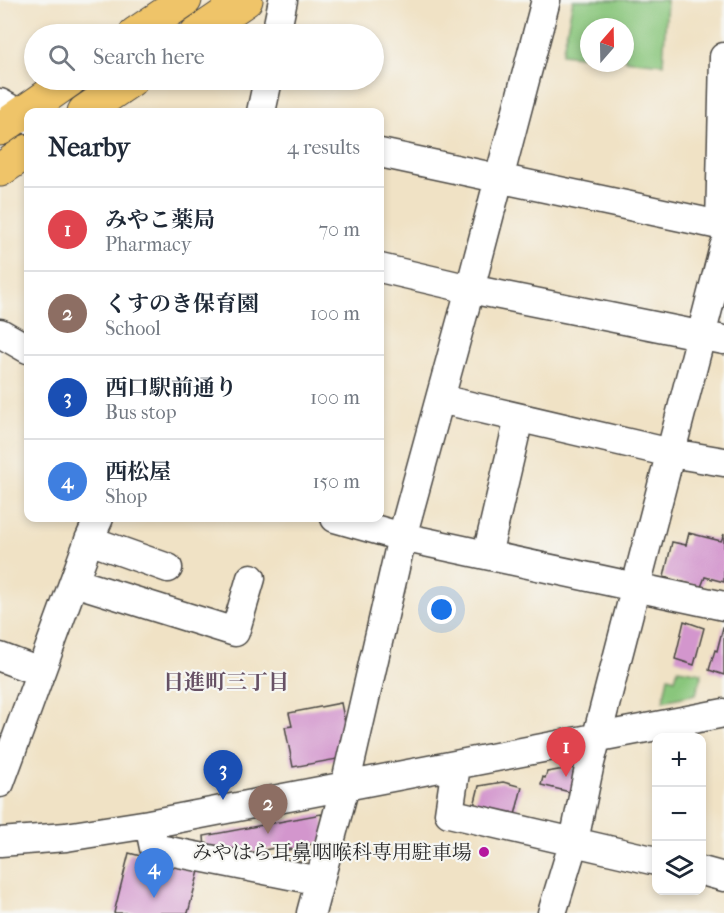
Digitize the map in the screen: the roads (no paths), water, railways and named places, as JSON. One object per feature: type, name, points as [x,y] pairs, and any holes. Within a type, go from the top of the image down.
[{"type":"highway","points":[[150,24],[185,0]]},
{"type":"highway","points":[[211,24],[246,0]]},
{"type":"highway","points":[[25,108],[54,90]]},
{"type":"highway","points":[[90,108],[116,90]]},
{"type":"highway","points":[[0,170],[24,154]]},
{"type":"street","points":[[278,24],[283,0]]},
{"type":"street","points":[[311,913],[345,786],[402,537],[546,0]]},
{"type":"street","points":[[552,913],[574,841],[590,763],[671,453],[712,338],[723,233],[724,57]]},
{"type":"street","points":[[262,108],[266,90]]},
{"type":"street","points":[[384,154],[499,178],[723,233]]},
{"type":"street","points":[[384,269],[470,289],[712,338]]},
{"type":"street","points":[[0,333],[24,346]]},
{"type":"street","points":[[440,399],[671,453],[724,462]]},
{"type":"street","points":[[488,555],[519,418]]},
{"type":"street","points":[[349,522],[402,537],[724,606]]},
{"type":"street","points":[[0,783],[94,529],[168,568]]},
{"type":"street","points":[[74,582],[235,632],[250,578]]},
{"type":"street","points":[[0,657],[40,672]]},
{"type":"street","points":[[0,842],[66,837],[149,824],[724,713]]},
{"type":"street","points":[[456,766],[449,813],[652,860]]},
{"type":"street","points":[[149,824],[154,848],[320,881]]},
{"type":"street","points":[[706,872],[724,877]]},
{"type":"place","name":"みやこ薬局","points":[[566,777]]},
{"type":"place","name":"西口駅前通り","points":[[223,800]]},
{"type":"place","name":"くすのき保育園","points":[[268,834]]},
{"type":"place","name":"みやはら耳鼻咽喉科専用駐車場","points":[[484,852]]},
{"type":"place","name":"西松屋","points":[[154,898]]},
{"type":"district","name":"日進町三丁目","points":[[226,682]]}]
